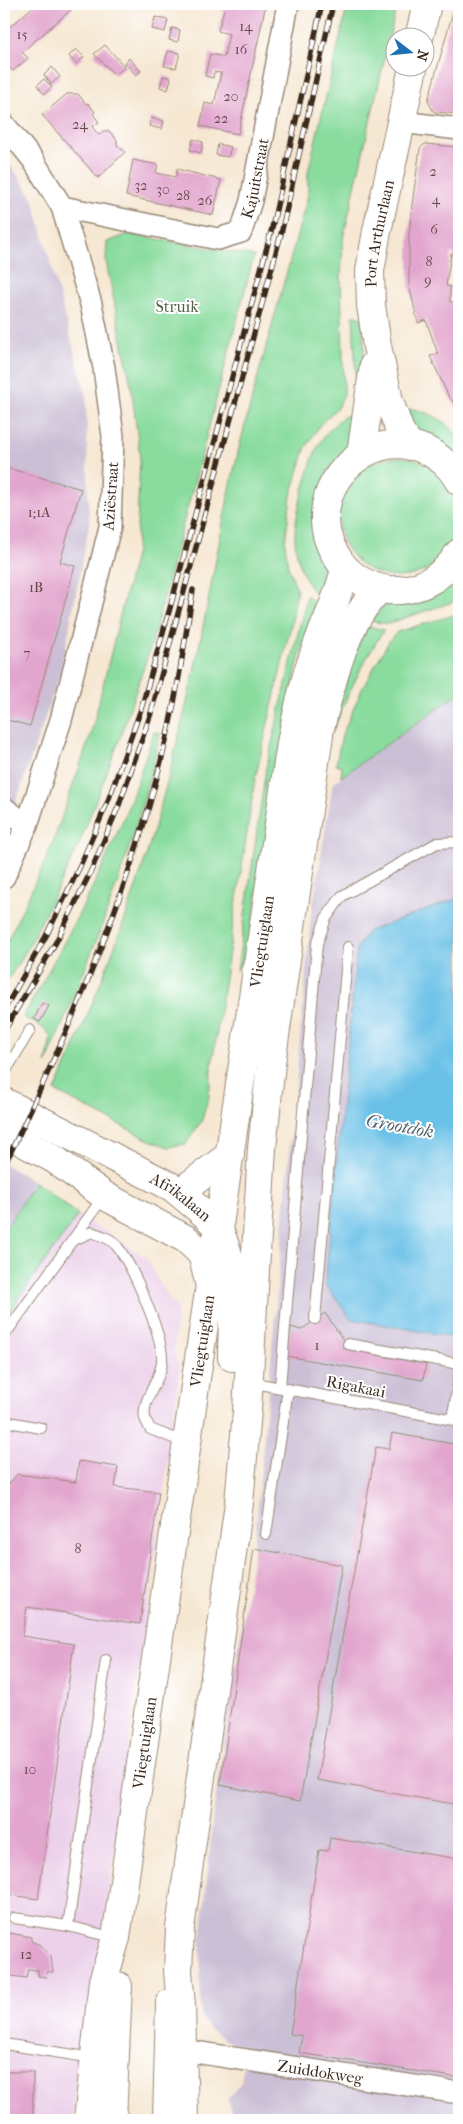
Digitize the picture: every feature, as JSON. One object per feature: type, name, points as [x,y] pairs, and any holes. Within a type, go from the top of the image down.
[{"type":"main road","points":[[421,28],[426,4]]},
{"type":"main road","name":"Port Arthurlaan","points":[[410,446],[400,431],[391,409],[377,346],[371,305],[370,271],[411,78]]},
{"type":"main road","name":"Port Arthurlaan","points":[[361,454],[377,346]]},
{"type":"main road","points":[[459,481],[448,466],[430,453],[410,446],[388,445],[361,454],[350,462],[337,476],[328,494],[324,514],[326,534],[334,553],[345,569],[360,580],[380,589],[416,588],[435,579],[450,566],[459,553]]},
{"type":"main road","name":"Vliegtuiglaan","points":[[111,1983],[187,1444],[291,743],[311,662],[325,623],[337,599],[345,569]]},
{"type":"main road","name":"Vliegtuiglaan","points":[[184,2120],[181,2005],[178,1971],[180,1928],[232,1561],[248,1382],[259,1201],[271,1063],[320,728],[329,691],[354,624],[368,599],[380,589]]},
{"type":"main road","name":"Afrikalaan","points":[[4,1102],[180,1192],[219,1228]]},
{"type":"main road","name":"Afrikalaan","points":[[4,1132],[54,1159],[105,1196],[165,1228],[219,1228]]},
{"type":"main road","points":[[180,1192],[230,1156]]},
{"type":"main road","points":[[232,1561],[220,1531],[229,1443],[233,1305],[232,1272],[219,1228],[234,1223],[259,1201]]},
{"type":"main road","points":[[165,1228],[186,1239],[202,1254],[210,1286]]},
{"type":"main road","points":[[167,2120],[170,2003],[178,1971]]},
{"type":"main road","points":[[88,2120],[94,2058],[111,1983]]},
{"type":"main road","points":[[111,1983],[112,2120]]},
{"type":"street","name":"Kajuitstraat","points":[[62,207],[218,239],[241,232],[251,200],[288,4]]},
{"type":"street","points":[[401,122],[459,129]]},
{"type":"street","name":"Aziëstraat","points":[[4,124],[34,160],[62,207],[91,304],[104,368],[113,436],[110,527],[60,720],[27,825],[4,877]]},
{"type":"street","points":[[4,808],[27,825]]},
{"type":"street","name":"Zuiddokweg","points":[[182,2050],[459,2093]]},
{"type":"lane","points":[[266,1534],[284,1388],[317,944],[326,918],[342,896],[437,842],[459,842]]},
{"type":"lane","points":[[315,1319],[348,947]]},
{"type":"lane","points":[[4,1074],[30,1030]]},
{"type":"lane","points":[[4,1336],[105,1196]]},
{"type":"lane","points":[[74,1240],[92,1232],[106,1237],[115,1244],[126,1261],[141,1291],[161,1342],[162,1362],[157,1382],[148,1401],[145,1418],[150,1429],[187,1444]]},
{"type":"lane","points":[[348,1344],[459,1364]]},
{"type":"lane","points":[[456,1420],[459,1379]]},
{"type":"lane","name":"Rigakaai","points":[[248,1382],[456,1420]]},
{"type":"lane","points":[[4,1421],[41,1428]]},
{"type":"lane","points":[[68,1926],[106,1660]]},
{"type":"lane","points":[[14,1918],[68,1926],[116,1938]]},
{"type":"lane","points":[[4,2044],[94,2058]]},
{"type":"shaded area","points":[[4,164],[11,166],[33,198],[86,395],[89,525],[61,671],[4,837]]},
{"type":"shaded area","points":[[459,693],[459,898],[368,930],[356,950],[348,1055],[325,1284],[352,1319],[459,1338],[459,2120],[233,2120],[228,2099],[241,2082],[246,2047],[225,2040],[208,2028],[201,2016],[200,1954],[213,1815],[254,1548],[311,918],[333,783]]},
{"type":"shaded area","points":[[4,1164],[35,1182],[4,1231]]},
{"type":"shaded area","points":[[78,1215],[146,1257],[162,1288],[177,1309],[174,1350],[180,1370],[100,1956],[75,2096],[73,2120],[4,2120],[4,1319]]},
{"type":"green space","points":[[348,4],[397,4],[391,28],[386,28],[386,52],[343,239],[341,279],[344,394],[338,407],[319,426],[305,449],[291,496],[285,543],[288,567],[297,589],[292,621],[255,779],[209,1096],[202,1120],[186,1144],[168,1147],[147,1139],[55,1091],[89,1012],[130,905],[164,792],[186,706],[240,444],[308,195],[308,172]]},
{"type":"green space","name":"Struik","points":[[129,234],[254,256],[151,646],[120,738],[78,847],[28,948],[4,986],[4,948],[49,853],[91,734],[136,551],[140,456],[131,385],[106,261],[107,242]]},
{"type":"green space","points":[[353,315],[362,318],[364,343],[363,399],[353,398],[356,380]]},
{"type":"green space","points":[[413,409],[440,419],[451,428],[460,442],[459,457],[442,444],[413,431],[400,411]]},
{"type":"green space","points":[[360,414],[352,441],[326,473],[326,574],[318,597],[308,585],[301,569],[295,545],[295,529],[299,508],[311,463],[322,440],[342,418]]},
{"type":"green space","points":[[398,457],[421,461],[441,474],[454,494],[458,517],[454,540],[441,560],[421,573],[398,577],[375,573],[355,560],[342,540],[338,517],[342,494],[355,474],[375,461]]},
{"type":"green space","points":[[459,577],[459,600],[387,624],[371,621],[386,603],[434,592]]},
{"type":"green space","points":[[307,595],[315,603],[296,670],[248,949],[237,971],[266,768]]},
{"type":"green space","points":[[459,614],[459,693],[341,777],[342,766],[336,764],[342,735],[362,689],[389,641],[397,632]]},
{"type":"green space","points":[[367,626],[384,630],[355,680],[332,734],[351,662]]},
{"type":"green space","points":[[154,732],[160,733],[150,776],[125,860],[96,942],[46,1064],[51,1037],[45,1029],[23,1017],[90,892],[114,841],[129,805]]},
{"type":"green space","points":[[35,1182],[78,1215],[4,1319],[4,1231]]},
{"type":"water","name":"Grootdok","points":[[459,898],[459,1338],[351,1319],[325,1284],[357,948],[368,931]]},
{"type":"building","points":[[36,4],[69,4],[73,8],[22,52],[28,58],[13,71],[4,63],[4,32]]},
{"type":"building","points":[[211,4],[266,4],[238,134],[200,126],[205,103],[214,105],[221,73],[214,72],[213,78],[205,76],[210,54],[224,57],[229,34],[218,31],[224,9]]},
{"type":"building","points":[[455,4],[459,4],[459,114],[434,112],[428,101],[434,78],[436,78]]},
{"type":"building","points":[[155,17],[168,20],[165,32],[152,29]]},
{"type":"building","points":[[172,28],[180,30],[178,42],[169,40]]},
{"type":"building","points":[[105,45],[125,67],[115,75],[94,54]]},
{"type":"building","points":[[76,49],[84,57],[76,64],[69,56]]},
{"type":"building","points":[[168,51],[180,53],[176,68],[164,66]]},
{"type":"building","points":[[129,58],[141,71],[136,75],[125,63]]},
{"type":"building","points":[[52,67],[60,77],[51,84],[44,75]]},
{"type":"building","points":[[163,76],[171,78],[168,90],[160,87]]},
{"type":"building","points":[[44,79],[52,87],[44,94],[37,85]]},
{"type":"building","points":[[67,94],[78,94],[86,104],[88,103],[95,112],[93,114],[99,122],[92,127],[99,135],[104,131],[109,131],[117,140],[117,145],[125,152],[98,178],[42,115]]},
{"type":"building","points":[[151,118],[164,121],[162,129],[149,126]]},
{"type":"building","points":[[193,139],[203,142],[201,153],[190,150]]},
{"type":"building","points":[[218,144],[231,147],[228,157],[216,155]]},
{"type":"building","points":[[425,144],[459,147],[459,265],[453,265],[454,254],[451,253],[446,286],[450,286],[450,302],[459,302],[459,325],[457,325],[459,331],[459,410],[448,395],[430,356],[438,354],[426,320],[418,323],[409,285],[409,234],[412,205],[420,148]]},
{"type":"building","points":[[133,160],[158,165],[156,173],[176,177],[177,169],[221,180],[213,215],[126,196]]},
{"type":"building","points":[[4,467],[81,489],[60,562],[75,566],[30,726],[4,719]]},
{"type":"building","points":[[42,1003],[49,1006],[40,1022],[34,1019]]},
{"type":"building","points":[[325,1313],[350,1350],[426,1364],[423,1380],[286,1356],[291,1327],[301,1330]]},
{"type":"building","points":[[392,1433],[459,1445],[459,1805],[317,1780],[376,1447],[389,1449]]},
{"type":"building","points":[[79,1461],[118,1467],[115,1487],[159,1492],[140,1624],[27,1607],[22,1636],[74,1644],[38,1899],[4,1894],[4,1490],[17,1474],[76,1482]]},
{"type":"building","points":[[254,1548],[342,1565],[300,1801],[220,1785]]},
{"type":"building","points":[[330,1838],[459,1859],[459,2078],[299,2053],[302,2036],[290,2034],[319,1850],[328,1851]]},
{"type":"building","points":[[4,1932],[31,1937],[31,1941],[40,1945],[51,1957],[53,1972],[47,1972],[46,1977],[38,1976],[38,1970],[28,1969],[26,1978],[4,1975]]},
{"type":"building","points":[[4,2072],[33,2072],[33,2120],[4,2120]]},
{"type":"railway","points":[[4,1010],[46,936],[80,866],[108,801],[141,709],[271,232],[322,4]]},
{"type":"railway","points":[[4,1031],[56,942],[91,871],[119,805],[151,713],[281,234],[333,4]]},
{"type":"railway","points":[[4,1166],[94,966],[131,863],[148,810],[167,736],[193,590]]}]
